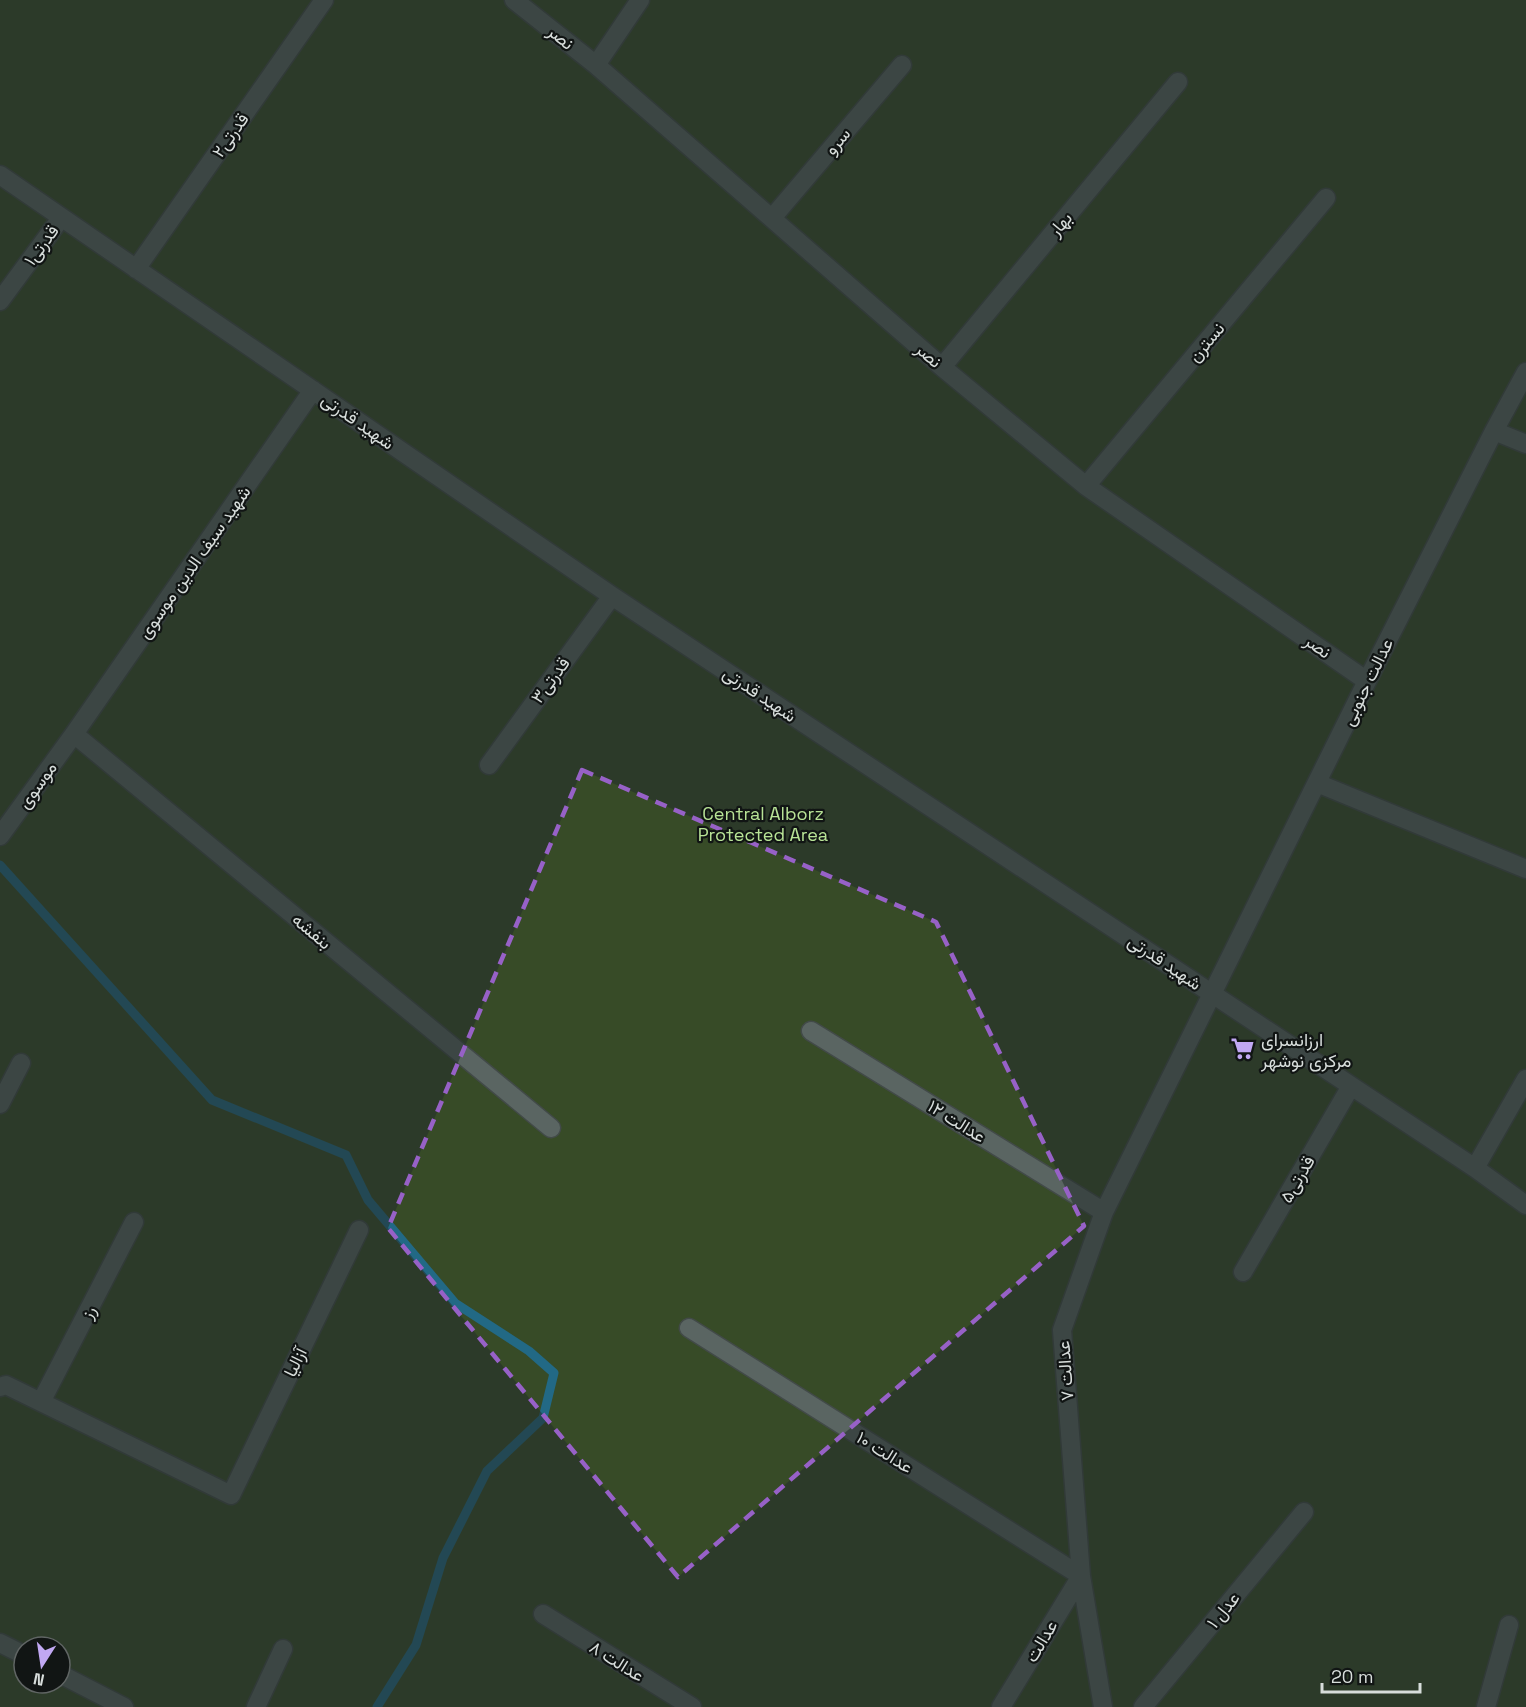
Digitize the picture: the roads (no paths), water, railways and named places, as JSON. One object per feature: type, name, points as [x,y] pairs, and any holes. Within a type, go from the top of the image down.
[{"type":"street","name":"قدرتی۲","points":[[136,269],[324,0]]},
{"type":"street","name":"نصر","points":[[514,0],[596,65],[942,367],[1086,486],[1367,681]]},
{"type":"street","points":[[596,65],[640,0]]},
{"type":"street","name":"سرو","points":[[772,218],[902,65]]},
{"type":"street","name":"بهار","points":[[942,367],[1178,82]]},
{"type":"street","name":"شهید قدرتی","points":[[0,175],[612,596],[1475,1168],[1526,1205]]},
{"type":"street","name":"نسترن","points":[[1086,486],[1326,198]]},
{"type":"street","name":"قدرتی۱","points":[[0,301],[61,218]]},
{"type":"street","name":"عدالت جنوبی","points":[[1212,993],[1367,681],[1526,372]]},
{"type":"street","name":"شهید سیف الدین موسوی","points":[[74,734],[313,390]]},
{"type":"street","points":[[1494,431],[1526,444]]},
{"type":"street","name":"قدرتی۳","points":[[489,765],[612,596]]},
{"type":"street","name":"موسوی","points":[[0,836],[74,734]]},
{"type":"street","name":"بنفشه","points":[[74,734],[551,1128]]},
{"type":"street","points":[[1317,783],[1526,869]]},
{"type":"street","name":"۷ عدالت","points":[[1103,1707],[1081,1576],[1062,1330],[1104,1212],[1212,993]]},
{"type":"street","name":"عدالت ۱۲","points":[[811,1031],[1104,1212]]},
{"type":"street","points":[[0,1104],[21,1062]]},
{"type":"street","points":[[1475,1168],[1526,1079]]},
{"type":"street","name":"قدرتی۵","points":[[1243,1272],[1351,1086]]},
{"type":"street","name":"رز","points":[[41,1402],[134,1222]]},
{"type":"street","name":"آزالیا","points":[[41,1402],[231,1495],[359,1230]]},
{"type":"street","name":"عدالت ۱۰","points":[[689,1328],[1081,1576]]},
{"type":"street","points":[[0,1388],[6,1385],[41,1402]]},
{"type":"street","name":"عدل ۱","points":[[1143,1707],[1304,1512]]},
{"type":"street","name":"عدالت","points":[[1001,1707],[1081,1576]]},
{"type":"street","name":"عدالت ۸","points":[[543,1614],[692,1707]]},
{"type":"street","points":[[1486,1707],[1509,1625]]},
{"type":"street","points":[[256,1707],[284,1649]]},
{"type":"street","points":[[72,1680],[124,1707]]},
{"type":"waterway","points":[[0,865],[212,1100],[346,1155],[368,1200],[455,1303],[529,1351],[554,1373],[543,1418],[487,1471],[443,1558],[416,1645],[377,1707]]},
{"type":"place","name":"ارزانسرای مرکزی نوشهر","points":[[1243,1049]]},
{"type":"park label","name":"Central Alborz Protected Area","points":[[763,823]]}]
